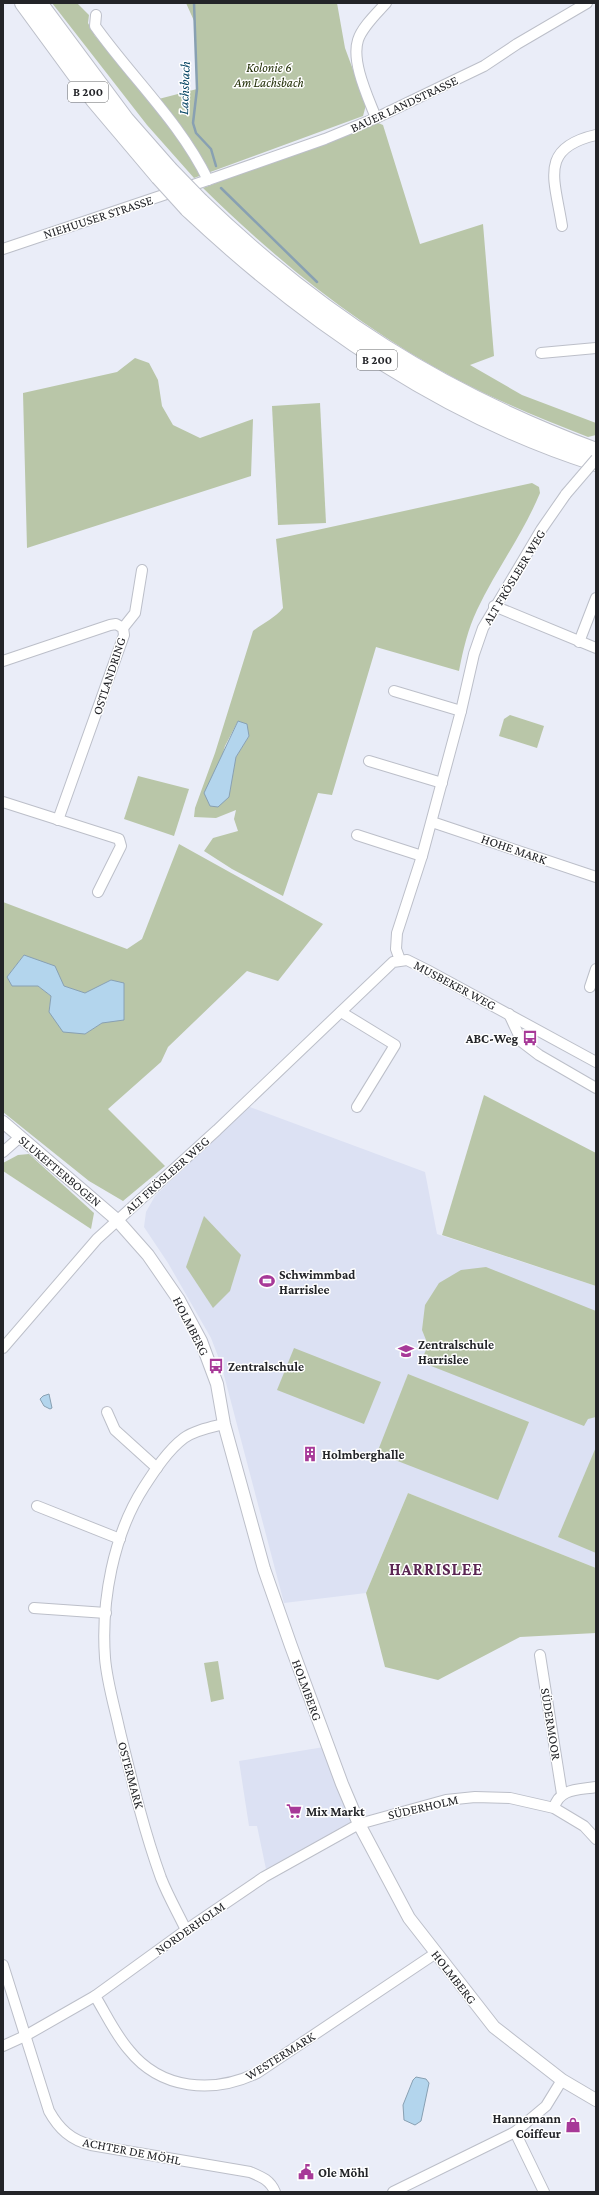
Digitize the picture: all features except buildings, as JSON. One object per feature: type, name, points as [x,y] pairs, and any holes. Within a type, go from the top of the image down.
[{"type":"highway","name":"B 200","points":[[23,3],[99,106],[164,173],[244,260],[299,305],[380,362],[434,392],[500,426],[596,463]]},
{"type":"highway","name":"B 200","points":[[39,3],[164,173]]},
{"type":"highway","name":"B 200","points":[[194,205],[305,294],[386,350],[441,382],[498,411],[596,451]]},
{"type":"street","points":[[376,118],[356,61],[358,40],[368,24],[386,3]]},
{"type":"street","name":"BAUER LANDSTRASSE","points":[[194,186],[325,139],[376,118],[484,66],[523,40],[587,3]]},
{"type":"street","points":[[96,15],[95,26],[151,94],[197,156],[208,180]]},
{"type":"street","points":[[562,226],[553,172],[556,157],[566,146],[596,135]]},
{"type":"street","name":"NIEHUUSER STRASSE","points":[[3,249],[194,186]]},
{"type":"street","points":[[541,354],[596,348]]},
{"type":"street","name":"ALT FRÖSLEER WEG","points":[[3,1348],[97,1239],[217,1130],[259,1088],[386,968],[393,962],[400,960],[396,949],[397,933],[432,822],[461,712],[474,654],[483,628],[494,606],[541,530],[566,494],[596,459]]},
{"type":"street","points":[[123,628],[134,613],[142,570]]},
{"type":"street","points":[[579,642],[596,598]]},
{"type":"street","points":[[494,606],[596,648]]},
{"type":"street","name":"OSTLANDRING","points":[[3,661],[110,625],[116,624],[123,628],[124,635],[58,820]]},
{"type":"street","points":[[394,691],[461,712]]},
{"type":"street","points":[[369,761],[442,783]]},
{"type":"street","points":[[3,802],[119,839],[121,846],[98,892]]},
{"type":"street","name":"HOHE MARK","points":[[432,822],[596,877]]},
{"type":"street","points":[[357,835],[422,856]]},
{"type":"street","name":"MUSBEKER WEG","points":[[400,960],[407,960],[427,970],[596,1062]]},
{"type":"street","points":[[590,988],[596,969]]},
{"type":"street","points":[[341,1012],[395,1045],[357,1107]]},
{"type":"street","name":"MUSBEKER WEG","points":[[509,1014],[522,1042],[539,1055],[596,1088]]},
{"type":"street","name":"SLUKEFTERBOGEN","points":[[3,1122],[117,1220]]},
{"type":"street","points":[[3,1152],[20,1137]]},
{"type":"street","name":"HOLMBERG","points":[[117,1220],[148,1255],[179,1300],[201,1341],[217,1384],[224,1424],[264,1569],[358,1824],[409,1918],[494,2027],[562,2080],[596,2100]]},
{"type":"street","points":[[107,1412],[115,1430],[157,1468]]},
{"type":"street","name":"OSTERMARK","points":[[186,1930],[162,1879],[129,1770],[110,1692],[105,1659],[106,1613],[111,1574],[120,1539],[130,1513],[157,1468],[185,1438],[224,1424]]},
{"type":"street","points":[[37,1506],[120,1539]]},
{"type":"street","points":[[34,1608],[106,1613]]},
{"type":"street","name":"SÜDERMOOR","points":[[540,1655],[562,1794]]},
{"type":"street","points":[[554,1808],[557,1799],[562,1794],[596,1788]]},
{"type":"street","name":"SÜDERHOLM","points":[[358,1824],[411,1808],[463,1798],[510,1798],[554,1808],[584,1826],[596,1839]]},
{"type":"street","name":"NORDERHOLM","points":[[3,2046],[25,2036],[95,1996],[186,1930],[264,1877],[358,1824]]},
{"type":"street","name":"WESTERMARK","points":[[95,1996],[128,2049],[144,2065],[172,2080],[200,2087],[214,2086],[241,2080],[257,2073],[436,1953]]},
{"type":"street","name":"ACHTER DE MÖHL","points":[[3,1965],[49,2111],[59,2126],[72,2138],[91,2146],[250,2172],[265,2178],[272,2185],[275,2192]]},
{"type":"street","points":[[393,2192],[515,2132],[546,2106],[562,2080]]},
{"type":"street","points":[[515,2132],[544,2192]]},
{"type":"shaded area","name":"Zentralschule Harrislee","points":[[247,1106],[425,1172],[437,1234],[596,1286],[596,1568],[408,1493],[366,1593],[284,1603],[221,1364],[211,1338],[168,1263],[144,1227],[146,1212],[155,1196]]},
{"type":"shaded area","points":[[324,1747],[352,1822],[266,1869],[257,1826],[249,1826],[239,1761]]},
{"type":"green space","name":"Kolonie 6 Am Lachsbach","points":[[52,3],[77,3],[89,15],[88,23],[95,36],[151,101],[197,89],[195,23],[186,3],[337,3],[345,48],[366,105],[363,116],[194,178],[147,125]]},
{"type":"green space","points":[[376,122],[383,125],[420,244],[483,224],[494,356],[470,365],[522,395],[596,423],[596,435],[588,437],[490,396],[423,361],[389,340],[324,294],[292,269],[203,188]]},
{"type":"green space","points":[[135,358],[149,363],[158,380],[162,406],[173,425],[200,438],[253,419],[251,476],[27,548],[23,393],[117,372]]},
{"type":"green space","points":[[320,403],[326,523],[278,525],[272,406]]},
{"type":"green space","points":[[532,483],[539,487],[540,493],[533,508],[484,595],[474,617],[466,640],[459,671],[376,647],[332,795],[318,793],[283,896],[232,869],[204,851],[213,838],[238,831],[234,819],[236,810],[216,818],[194,817],[195,808],[215,753],[253,631],[273,618],[283,608],[276,539]],"holes":[[[238,721],[249,736],[236,757],[223,753]]]},
{"type":"green space","points":[[510,715],[544,726],[537,748],[499,736],[504,719]]},
{"type":"green space","points":[[138,776],[189,789],[174,836],[124,819]]},
{"type":"green space","points":[[179,844],[323,924],[278,981],[247,971],[168,1047],[161,1062],[108,1109],[165,1166],[123,1201],[89,1181],[3,1112],[3,902],[127,949],[142,939]],"holes":[[[24,955],[64,986],[85,994],[111,980],[102,1023],[85,1034],[49,1012],[51,996],[38,986],[12,986],[7,977]]]},
{"type":"green space","points":[[484,1095],[596,1153],[596,1286],[442,1235]]},
{"type":"green space","points":[[29,1154],[94,1213],[91,1229],[3,1171],[3,1163],[18,1155]]},
{"type":"green space","points":[[204,1216],[241,1255],[230,1291],[213,1308],[186,1267]]},
{"type":"green space","points":[[486,1267],[596,1311],[596,1417],[588,1419],[584,1426],[421,1362],[428,1345],[422,1330],[425,1305],[439,1283],[461,1270]]},
{"type":"green space","points":[[294,1348],[381,1382],[364,1424],[277,1390]]},
{"type":"green space","points":[[408,1374],[529,1422],[498,1500],[377,1453]]},
{"type":"green space","points":[[596,1447],[596,1553],[558,1537]]},
{"type":"green space","points":[[408,1493],[596,1568],[596,1633],[520,1637],[438,1680],[385,1667],[366,1593]]},
{"type":"green space","points":[[218,1661],[224,1699],[211,1702],[204,1663]]},
{"type":"water","points":[[238,721],[247,724],[249,736],[236,757],[229,797],[218,807],[210,806],[204,793]]},
{"type":"water","points":[[24,955],[55,966],[64,986],[85,993],[111,980],[124,983],[124,1020],[102,1023],[85,1034],[63,1032],[49,1012],[51,996],[38,986],[12,986],[7,977]]},
{"type":"water","points":[[49,1394],[52,1408],[50,1409],[44,1406],[40,1399]]},
{"type":"water","points":[[416,2077],[426,2079],[429,2083],[421,2121],[415,2125],[404,2120],[403,2105],[413,2080]]},
{"type":"waterway","name":"Lachsbach","points":[[194,3],[197,89],[193,123],[196,133],[211,149],[216,166]]},
{"type":"waterway","name":"Lachsbach","points":[[221,188],[317,282]]},
{"type":"place","name":"ABC-Weg","points":[[530,1038]]},
{"type":"place","name":"Schwimmbad Harrislee","points":[[267,1281]]},
{"type":"place","name":"Zentralschule Harrislee","points":[[406,1351]]},
{"type":"place","name":"Zentralschule","points":[[216,1366]]},
{"type":"place","name":"Holmberghalle","points":[[310,1454]]},
{"type":"place","name":"Mix Markt","points":[[294,1811]]},
{"type":"place","name":"Hannemann Coiffeur","points":[[573,2125]]},
{"type":"place","name":"Ole Möhl","points":[[306,2172]]},
{"type":"district","name":"HARRISLEE","points":[[436,1569]]}]
